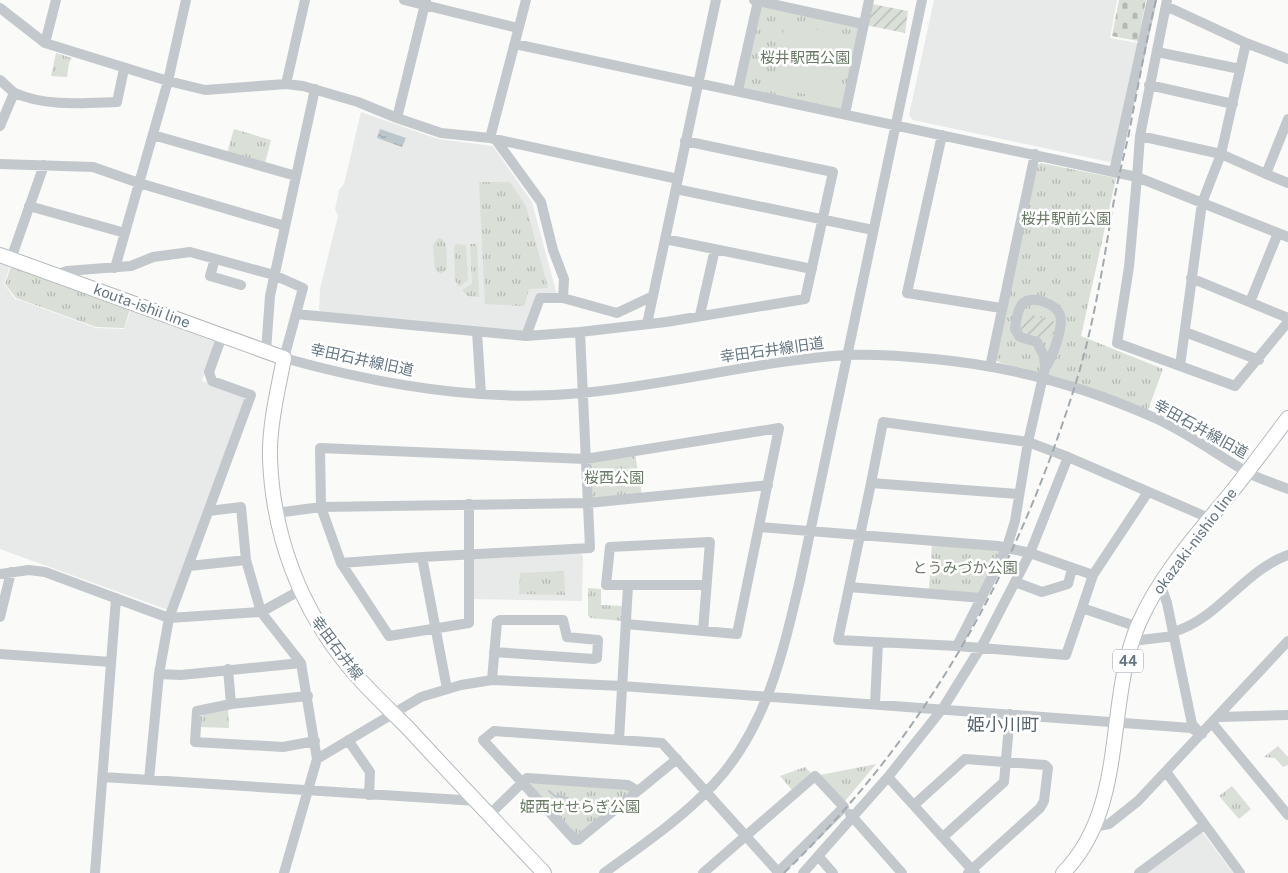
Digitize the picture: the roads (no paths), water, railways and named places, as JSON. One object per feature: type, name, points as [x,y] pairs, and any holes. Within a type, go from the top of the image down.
[{"type":"main road","name":"kouta-ishii line","points":[[6,256],[284,358]]},
{"type":"main road","name":"幸田石井線","points":[[284,358],[275,403],[270,458],[276,513],[282,542],[299,591],[313,618],[348,666],[544,873]]},
{"type":"main road","name":"okazaki-nishio line","points":[[1063,873],[1083,848],[1094,827],[1107,786],[1132,641],[1138,627],[1160,583],[1288,418]]},
{"type":"street","points":[[45,43],[56,0]]},
{"type":"street","points":[[115,268],[168,81],[186,0]]},
{"type":"street","points":[[286,84],[305,0]]},
{"type":"street","points":[[404,0],[425,2],[518,28]]},
{"type":"street","points":[[493,139],[526,0]]},
{"type":"street","points":[[646,324],[716,0]]},
{"type":"street","points":[[738,90],[756,0],[863,24]]},
{"type":"street","points":[[844,114],[869,0]]},
{"type":"street","points":[[604,873],[676,819],[706,792],[740,749],[768,698],[787,637],[922,0]]},
{"type":"street","points":[[1114,171],[1152,0]]},
{"type":"street","points":[[397,118],[425,2]]},
{"type":"street","points":[[1288,59],[1246,43],[1166,3],[1140,136],[1129,267],[1117,342],[1232,386],[1238,386],[1288,322]]},
{"type":"street","points":[[0,8],[45,43],[124,69],[168,81],[206,90],[286,84],[315,89],[358,102],[441,133],[493,139],[874,230]]},
{"type":"street","points":[[1180,366],[1202,203],[1221,154],[1246,43]]},
{"type":"street","points":[[515,44],[1114,171],[1137,177],[1288,237]]},
{"type":"street","points":[[1157,52],[1240,69]]},
{"type":"street","points":[[0,80],[14,93],[38,100],[65,103],[117,102],[124,69]]},
{"type":"street","points":[[1150,85],[1232,104]]},
{"type":"street","points":[[266,351],[270,296],[315,89]]},
{"type":"street","points":[[0,126],[14,93]]},
{"type":"street","points":[[1266,174],[1286,133],[1288,119]]},
{"type":"street","points":[[153,135],[296,176]]},
{"type":"street","points":[[942,135],[907,293],[1001,308]]},
{"type":"street","points":[[1140,136],[1221,154],[1288,184]]},
{"type":"street","points":[[493,139],[541,202],[553,250],[564,279],[563,298]]},
{"type":"street","points":[[296,314],[526,336],[646,324],[806,299],[833,172],[685,141]]},
{"type":"street","points":[[990,367],[1035,154]]},
{"type":"street","points":[[0,164],[93,167],[139,183],[285,226]]},
{"type":"street","points":[[6,256],[29,206],[44,165]]},
{"type":"street","points":[[29,206],[124,233]]},
{"type":"street","points":[[1250,302],[1278,233]]},
{"type":"street","points":[[665,239],[812,269]]},
{"type":"street","points":[[700,315],[715,249]]},
{"type":"street","points":[[54,275],[67,271],[130,266],[153,257],[190,252],[274,275],[303,288],[284,358]]},
{"type":"street","points":[[214,258],[210,276],[241,285]]},
{"type":"street","points":[[1191,278],[1288,318]]},
{"type":"street","points":[[526,336],[540,298],[563,298],[617,313],[652,296]]},
{"type":"street","points":[[1045,368],[1050,360],[1058,334],[1061,320],[1055,307],[1050,304],[1029,301],[1023,304],[1019,310],[1015,329],[1020,337],[1037,342],[1047,342],[1058,334]]},
{"type":"street","points":[[477,332],[481,394]]},
{"type":"street","points":[[341,563],[590,548],[580,332]]},
{"type":"street","points":[[1185,332],[1259,360]]},
{"type":"street","points":[[149,780],[159,674],[169,618],[210,511],[251,395],[212,381],[209,372],[222,336]]},
{"type":"street","points":[[957,646],[1007,547],[1015,521],[1028,442],[1045,368],[1044,356],[1037,342]]},
{"type":"street","name":"幸田石井線旧道","points":[[284,358],[387,384],[481,394],[522,396],[583,393],[847,355],[934,359],[990,367],[1043,379],[1099,396],[1157,419],[1247,472],[1287,488]]},
{"type":"street","points":[[1148,492],[1093,575],[1066,655],[957,646],[838,640],[883,422],[1028,442],[1068,457],[1202,515],[1208,520]]},
{"type":"street","points":[[469,504],[469,623],[389,636],[341,563],[321,508],[320,448],[585,459],[779,428],[737,634],[626,624]]},
{"type":"street","points":[[803,873],[853,819],[943,708],[980,648],[1030,552],[1068,457]]},
{"type":"street","points":[[871,482],[1018,494]]},
{"type":"street","points":[[276,513],[321,508],[588,503],[768,484]]},
{"type":"street","points":[[210,511],[241,507],[246,560],[261,612],[301,663],[308,696],[317,759],[284,873]]},
{"type":"street","points":[[760,527],[1007,547],[1030,552],[1072,569],[1093,575]]},
{"type":"street","points":[[703,631],[710,542],[610,547],[606,585],[706,585]]},
{"type":"street","points":[[1132,641],[1174,634],[1202,621],[1255,572],[1270,561],[1288,555]]},
{"type":"street","points":[[422,557],[447,689]]},
{"type":"street","points":[[189,566],[246,560]]},
{"type":"street","points":[[1015,582],[1042,592],[1068,584],[1072,569]]},
{"type":"street","points":[[0,617],[5,573],[29,570],[45,572],[169,618],[261,612],[299,591]]},
{"type":"street","points":[[1160,583],[1167,603],[1192,724],[1202,734]]},
{"type":"street","points":[[619,740],[628,586]]},
{"type":"street","points":[[849,587],[982,598]]},
{"type":"street","points":[[95,873],[116,598]]},
{"type":"street","points":[[1082,608],[1138,627]]},
{"type":"street","points":[[492,680],[494,652],[498,622],[500,620],[563,620],[567,637],[598,640],[597,658],[594,660],[494,652]]},
{"type":"street","points":[[1094,827],[1109,824],[1138,801],[1216,720],[1288,641]]},
{"type":"street","points":[[875,704],[878,642]]},
{"type":"street","points":[[0,654],[111,662]]},
{"type":"street","points":[[159,674],[181,675],[301,663]]},
{"type":"street","points":[[228,669],[231,704]]},
{"type":"street","points":[[317,759],[392,712],[421,697],[447,689],[492,680],[622,686],[768,698],[943,708],[1191,728],[1202,734]]},
{"type":"street","points":[[308,696],[231,704],[197,711],[195,742],[283,747],[314,741]]},
{"type":"street","points":[[943,837],[1004,782],[1010,714]]},
{"type":"street","points":[[1216,720],[1286,717]]},
{"type":"street","points":[[1216,720],[1288,816]]},
{"type":"street","points":[[677,759],[578,840],[483,743],[491,732],[662,743],[677,759],[745,835],[778,873],[844,807]]},
{"type":"street","points":[[348,740],[370,772],[369,795]]},
{"type":"street","points":[[888,777],[943,837],[971,872],[1043,804],[1048,768],[1045,765],[966,759],[914,805]]},
{"type":"street","points":[[1167,772],[1240,873]]},
{"type":"street","points":[[703,873],[815,776],[902,873]]},
{"type":"street","points":[[103,777],[477,802]]},
{"type":"street","points":[[490,815],[527,778],[628,785],[638,791]]},
{"type":"street","points":[[1139,873],[1204,825]]},
{"type":"street","points":[[819,857],[834,873]]},
{"type":"water","points":[[380,129],[406,138],[402,147],[377,138]]},
{"type":"waterway","points":[[549,791],[555,796],[568,798],[569,802],[577,806]]},
{"type":"railway","points":[[784,873],[836,819],[883,763],[925,705],[963,644],[997,581],[1028,515],[1054,447],[1084,354],[1099,289],[1116,192],[1156,0]]},
{"type":"district","name":"姫小川町","points":[[1003,725]]},
{"type":"park label","name":"桜井駅西公園","points":[[805,58]]},
{"type":"park label","name":"桜井駅前公園","points":[[1066,219]]},
{"type":"park label","name":"桜西公園","points":[[614,478]]},
{"type":"park label","name":"とうみづか公園","points":[[965,568]]},
{"type":"park label","name":"姫西せせらぎ公園","points":[[580,807]]}]
